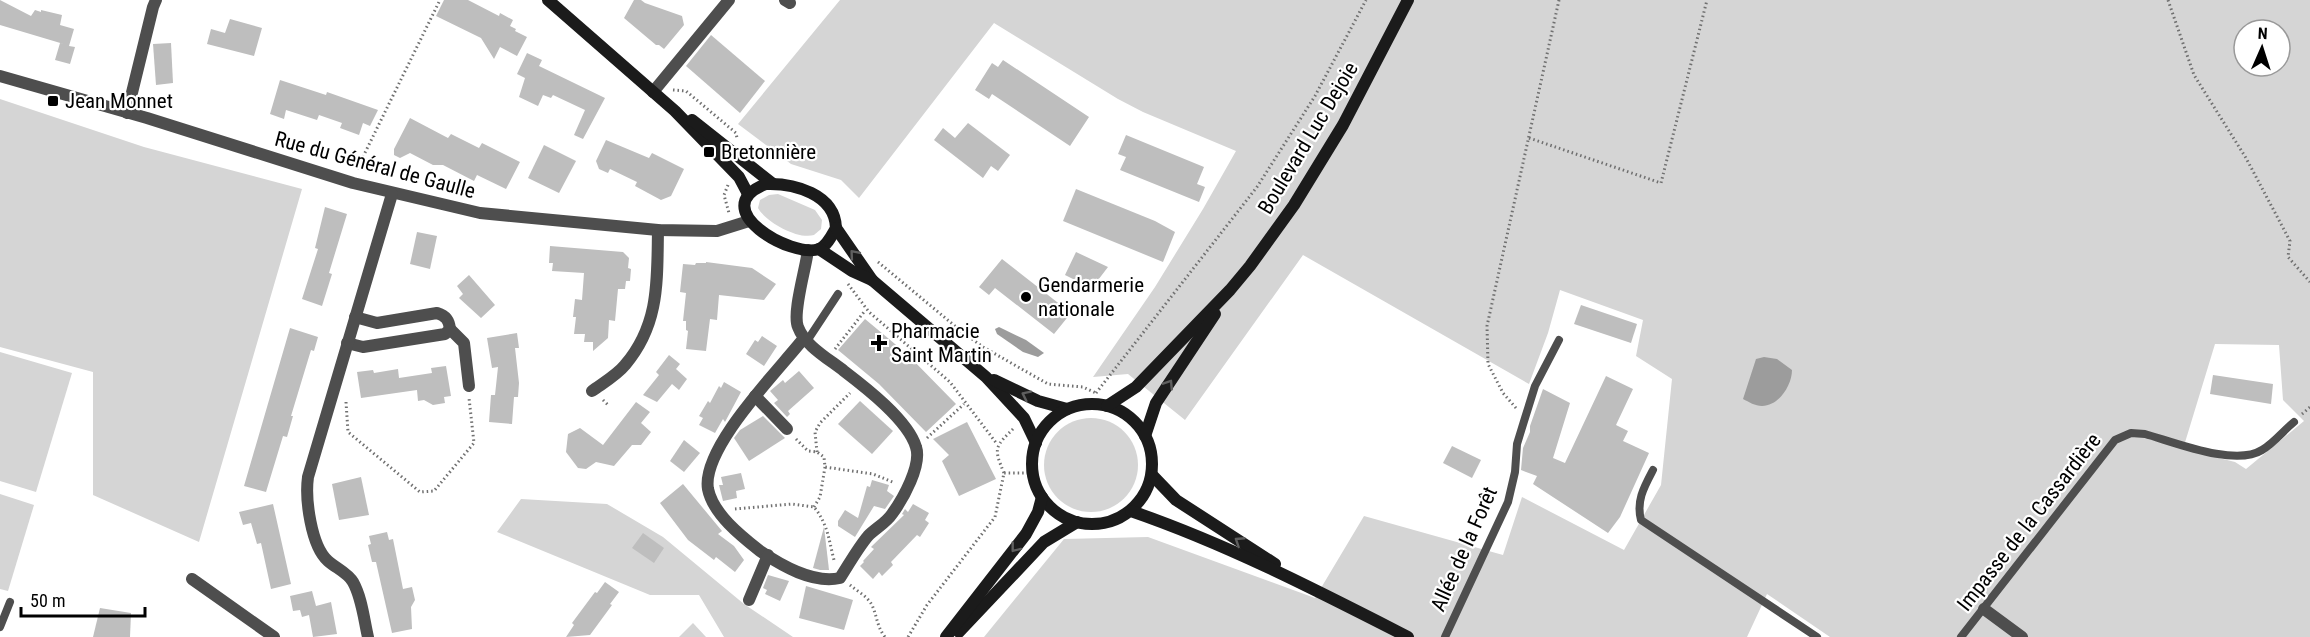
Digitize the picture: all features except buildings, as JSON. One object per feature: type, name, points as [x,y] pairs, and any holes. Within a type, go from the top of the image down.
[{"type":"main road","points":[[549,0],[675,111],[739,177],[748,194],[745,209],[749,221],[757,229],[778,241],[814,250],[872,280]]},
{"type":"main road","name":"Boulevard Luc Dejoie","points":[[1107,406],[1136,387],[1230,290],[1250,266],[1294,204],[1343,125],[1408,0]]},
{"type":"main road","points":[[675,111],[692,120],[773,184]]},
{"type":"main road","points":[[748,194],[757,187],[773,184],[807,191],[825,201],[833,210],[836,228],[842,239],[872,280],[986,377],[1024,418],[1036,443]]},
{"type":"main road","points":[[814,250],[832,236],[836,228]]},
{"type":"main road","name":"Boulevard Luc Dejoie","points":[[1145,436],[1156,403],[1230,290]]},
{"type":"main road","points":[[986,377],[1038,401],[1067,410]]},
{"type":"main road","points":[[1086,404],[1107,406],[1135,421],[1145,436],[1151,452],[1152,475],[1148,487],[1131,511],[1104,523],[1077,522],[1060,514],[1042,497],[1033,472],[1036,443],[1050,422],[1067,410],[1086,404]]},
{"type":"main road","points":[[1152,475],[1176,500],[1306,584]]},
{"type":"main road","points":[[946,637],[1026,534],[1038,512],[1042,497]]},
{"type":"main road","points":[[1131,511],[1167,523],[1306,584],[1408,637]]},
{"type":"main road","points":[[954,637],[1044,542],[1077,522]]},
{"type":"street","points":[[127,113],[156,0]]},
{"type":"street","points":[[653,92],[729,0]]},
{"type":"street","name":"Rue du Général de Gaulle","points":[[0,76],[392,194],[480,213],[658,230],[717,231],[749,221]]},
{"type":"street","points":[[368,637],[353,582],[328,562],[317,545],[306,491],[308,477],[392,194]]},
{"type":"street","points":[[592,391],[624,366],[647,332],[655,305],[658,230]]},
{"type":"street","points":[[806,340],[755,396],[735,422],[707,476],[714,506],[738,533],[768,555],[796,571],[829,581],[840,578],[868,537],[891,516],[907,490],[916,464],[917,447],[904,426],[877,397],[806,340],[797,325],[797,314],[814,250]]},
{"type":"street","points":[[347,343],[363,346],[445,334],[450,329],[450,322],[445,315],[437,314],[377,323],[355,317]]},
{"type":"street","points":[[450,329],[464,343],[469,386]]},
{"type":"street","points":[[755,396],[787,429]]},
{"type":"street","points":[[749,600],[768,555]]},
{"type":"street","points":[[192,579],[274,637]]},
{"type":"street","points":[[1984,609],[2022,637]]},
{"type":"lane","points":[[806,340],[838,294]]},
{"type":"lane","name":"Allée de la Forêt","points":[[1444,637],[1508,502],[1515,472],[1517,444],[1535,386],[1559,340]]},
{"type":"lane","name":"Impasse de la Cassardière","points":[[1961,637],[2115,440],[2132,434],[2145,434],[2225,455],[2245,456],[2262,450],[2294,422]]},
{"type":"lane","points":[[1653,470],[1640,496],[1638,509],[1641,520],[1817,637]]},
{"type":"lane","points":[[0,627],[10,602]]},
{"type":"path","points":[[357,170],[440,0]]},
{"type":"path","points":[[876,261],[983,347],[1048,384],[1083,387],[1096,393],[1257,187],[1315,96],[1366,0]]},
{"type":"path","points":[[1525,418],[1503,393],[1488,364],[1487,326],[1559,0]]},
{"type":"path","points":[[1529,138],[1660,183],[1707,0]]},
{"type":"path","points":[[2168,0],[2194,75],[2246,158],[2290,241],[2288,257],[2310,282]]},
{"type":"path","points":[[653,92],[662,89],[686,91],[736,133],[739,145]]},
{"type":"path","points":[[727,204],[724,195],[730,181]]},
{"type":"path","points":[[845,280],[868,312],[950,382],[997,444]]},
{"type":"path","points":[[828,358],[864,312]]},
{"type":"path","points":[[817,452],[815,432],[820,423],[860,383]]},
{"type":"path","points":[[345,399],[348,432],[420,492],[434,491],[474,443],[469,386]]},
{"type":"path","points":[[917,447],[964,404]]},
{"type":"path","points":[[908,637],[927,605],[995,517],[1004,473],[996,453],[997,444],[1019,423]]},
{"type":"path","points":[[787,429],[808,451],[817,452],[824,458],[825,467],[820,497],[814,507]]},
{"type":"path","points":[[825,467],[873,474],[907,490]]},
{"type":"path","points":[[1004,473],[1033,472]]},
{"type":"path","points":[[723,516],[738,508],[792,504],[814,507],[829,532],[831,550],[840,578],[865,596],[872,605],[878,626],[885,637]]},
{"type":"shaded area","points":[[840,0],[2310,0],[2310,637],[1830,637],[1767,594],[1747,637],[984,637],[1064,539],[1148,537],[1315,598],[1364,516],[1503,555],[1522,497],[1624,550],[1661,485],[1672,379],[1636,356],[1643,320],[1560,290],[1548,333],[1529,384],[1303,255],[1185,420],[1128,374],[1093,377],[1155,287],[1236,151],[1143,112],[1118,99],[994,23],[859,198],[841,180],[791,164],[738,124]],"holes":[[[2215,344],[2279,345],[2283,400],[2304,421],[2246,469],[2235,462],[2183,449]]]},
{"type":"shaded area","points":[[0,99],[144,147],[302,189],[199,542],[93,495],[93,372],[0,347]]},
{"type":"shaded area","points":[[778,194],[815,210],[822,220],[821,229],[814,235],[807,236],[774,224],[758,208],[760,200],[769,195]]},
{"type":"shaded area","points":[[999,327],[1026,340],[1044,353],[1038,357],[1023,352],[997,334],[995,329]]},
{"type":"shaded area","points":[[0,352],[72,373],[36,492],[0,481]]},
{"type":"shaded area","points":[[1764,357],[1777,359],[1792,370],[1790,382],[1779,399],[1762,406],[1754,405],[1743,399],[1756,359]]},
{"type":"shaded area","points":[[1091,418],[1109,422],[1124,432],[1134,447],[1138,465],[1134,483],[1124,498],[1109,508],[1091,512],[1073,508],[1058,498],[1048,483],[1044,465],[1048,447],[1058,432],[1073,422]]},
{"type":"shaded area","points":[[0,494],[34,505],[8,591],[0,589]]},
{"type":"shaded area","points":[[521,499],[607,504],[663,537],[744,604],[793,637],[724,637],[699,595],[650,595],[497,532]]},
{"type":"shaded area","points":[[693,623],[706,637],[679,637]]},
{"type":"place","name":"Jean Monnet","points":[[53,101]]},
{"type":"place","name":"Bretonnière","points":[[709,152]]},
{"type":"place","name":"Gendarmerie nationale","points":[[1026,297]]},
{"type":"place","name":"Pharmacie Saint Martin","points":[[879,343]]}]
